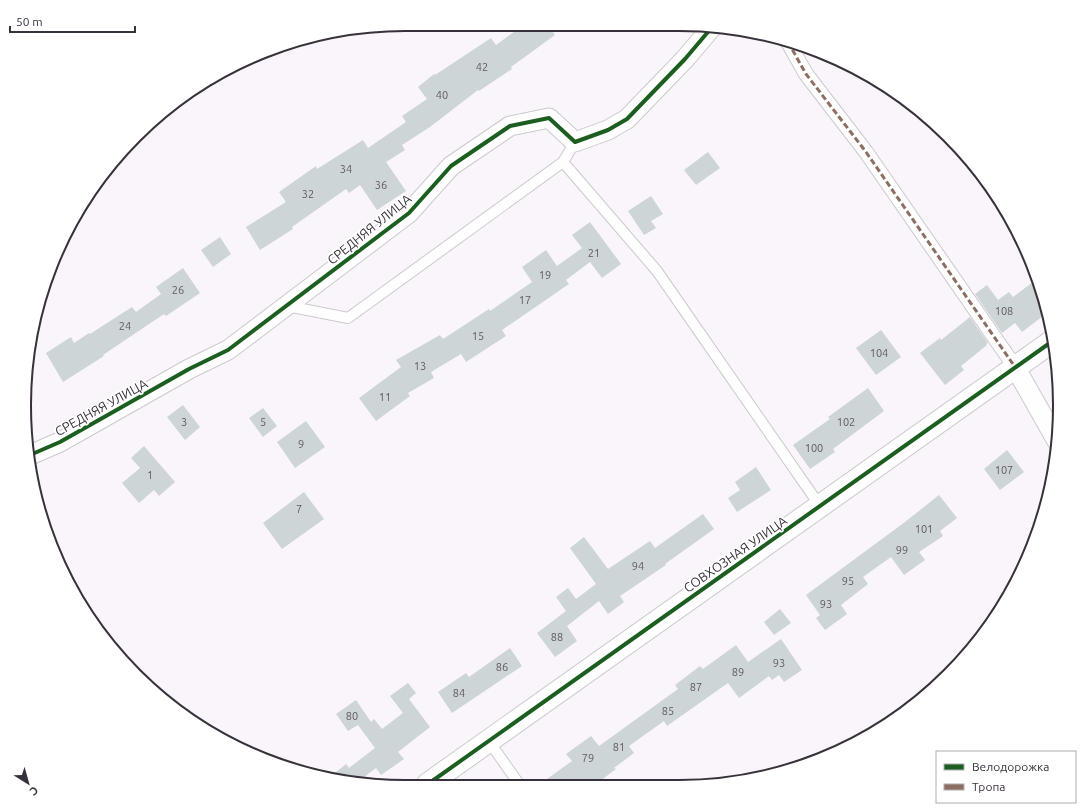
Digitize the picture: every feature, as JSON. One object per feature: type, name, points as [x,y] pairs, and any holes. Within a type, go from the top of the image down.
[{"type":"street","points":[[575,142],[608,130],[627,119],[685,59],[707,32]]},
{"type":"street","points":[[792,49],[806,74],[866,152],[1015,367],[1052,433]]},
{"type":"street","name":"СРЕДНЯЯ УЛИЦА","points":[[34,453],[60,442],[189,369],[228,350],[409,213],[451,166],[510,126],[549,118],[575,142]]},
{"type":"street","name":"СОВХОЗНАЯ УЛИЦА","points":[[433,780],[1048,344]]},
{"type":"lane","points":[[287,306],[348,318],[563,162],[575,142]]},
{"type":"lane","points":[[563,162],[656,271],[820,506]]},
{"type":"lane","points":[[488,740],[516,780]]},
{"type":"building","points":[[515,31],[552,31],[555,35],[511,67],[512,69],[479,91],[478,90],[430,127],[402,145],[405,150],[386,162],[406,191],[377,210],[360,185],[349,193],[346,189],[292,227],[293,229],[260,250],[246,227],[286,202],[279,192],[316,166],[317,169],[363,140],[368,148],[406,122],[402,116],[427,99],[418,87],[434,74],[435,75],[491,38],[496,45]]},
{"type":"building","points":[[708,152],[720,168],[696,185],[684,170]]},
{"type":"building","points":[[651,196],[663,214],[651,221],[656,228],[644,235],[628,211]]},
{"type":"building","points":[[590,222],[621,264],[602,278],[590,262],[566,280],[569,284],[502,330],[506,336],[466,362],[461,354],[431,372],[434,378],[408,393],[410,396],[376,421],[359,398],[401,367],[396,360],[440,335],[443,339],[489,309],[490,311],[532,282],[522,267],[546,250],[557,266],[582,248],[572,235]]},
{"type":"building","points":[[220,237],[231,254],[213,267],[201,250]]},
{"type":"building","points":[[183,268],[200,293],[166,316],[164,314],[103,355],[104,356],[63,382],[46,353],[71,337],[74,343],[132,307],[136,312],[161,294],[156,287]]},
{"type":"building","points":[[1032,283],[1042,317],[1022,332],[1015,323],[1002,333],[975,294],[987,285],[998,300],[1009,292],[1013,297]]},
{"type":"building","points":[[970,317],[988,343],[961,366],[964,370],[945,385],[920,353],[940,338],[941,340]]},
{"type":"building","points":[[881,330],[901,357],[876,375],[856,348]]},
{"type":"building","points":[[868,388],[884,411],[833,449],[835,452],[810,469],[793,445],[830,419],[828,417]]},
{"type":"building","points":[[183,405],[200,427],[185,440],[167,417]]},
{"type":"building","points":[[263,408],[277,426],[263,437],[249,418]]},
{"type":"building","points":[[306,421],[325,447],[295,468],[277,442]]},
{"type":"building","points":[[144,446],[175,482],[159,496],[154,490],[139,503],[122,483],[140,468],[131,458]]},
{"type":"building","points":[[1007,450],[1024,472],[1000,490],[984,469]]},
{"type":"building","points":[[756,467],[771,490],[737,512],[728,498],[740,490],[735,482]]},
{"type":"building","points":[[304,492],[324,519],[282,549],[263,523]]},
{"type":"building","points":[[939,495],[957,518],[940,531],[943,536],[919,552],[925,560],[904,575],[891,557],[863,577],[868,584],[841,605],[847,614],[825,630],[816,618],[820,615],[806,595]]},
{"type":"building","points":[[703,514],[714,529],[665,564],[666,565],[620,596],[624,602],[608,614],[599,601],[567,626],[577,641],[555,657],[537,633],[566,611],[556,597],[568,588],[576,599],[596,584],[570,548],[584,537],[608,569],[650,541],[655,548]]},
{"type":"building","points":[[780,609],[791,623],[774,635],[764,622]]},
{"type":"building","points":[[781,639],[802,670],[784,682],[779,675],[772,680],[769,676],[739,698],[728,683],[667,726],[664,721],[629,746],[634,753],[601,780],[546,780],[572,761],[566,754],[591,736],[599,746],[678,689],[675,685],[700,666],[703,669],[736,645],[748,662]]},
{"type":"building","points":[[510,648],[522,666],[452,713],[438,692],[466,673],[469,677]]},
{"type":"building","points":[[408,683],[416,693],[409,699],[430,727],[398,752],[404,759],[381,775],[376,768],[364,778],[335,773],[346,764],[349,768],[375,748],[358,725],[348,731],[336,714],[356,700],[371,722],[374,719],[382,729],[403,713],[390,696]]},
{"type":"marked path","points":[[792,49],[806,74],[866,152],[1015,367]]},
{"type":"cycle path","points":[[34,453],[60,442],[189,369],[228,350],[409,213],[451,166],[510,126],[549,118],[575,142],[608,130],[627,119],[685,59],[708,32]]},
{"type":"cycle path","points":[[434,780],[1048,344]]}]
